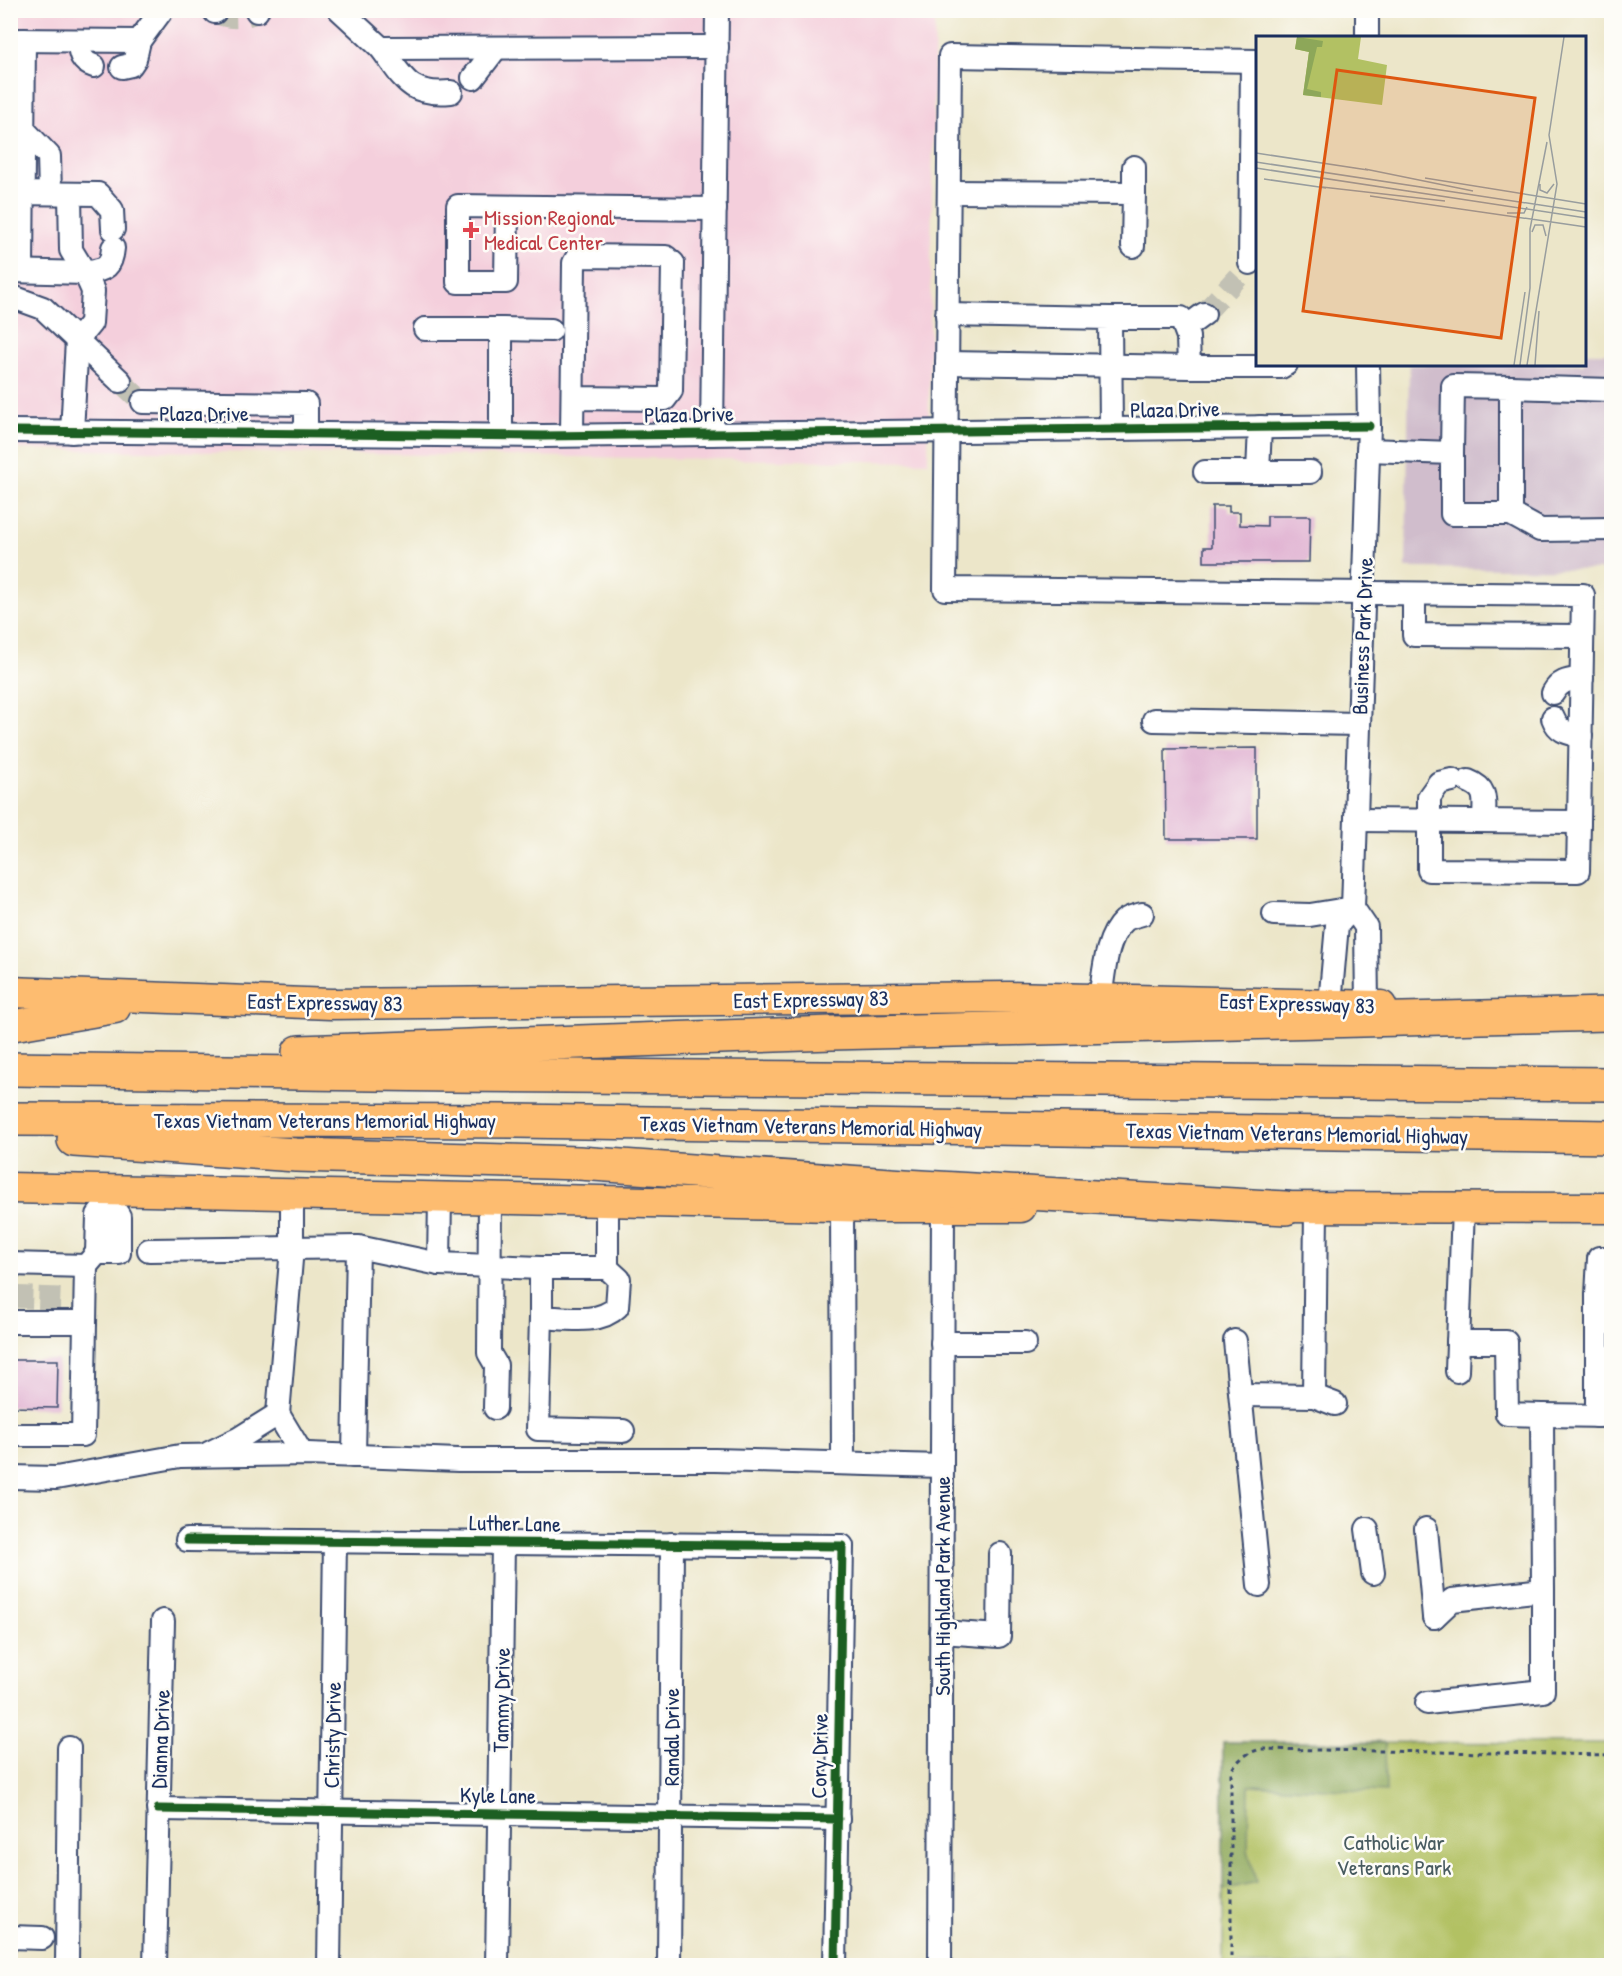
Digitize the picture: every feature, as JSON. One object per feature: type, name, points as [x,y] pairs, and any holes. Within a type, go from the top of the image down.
[{"type":"highway","points":[[26,1070],[273,1053],[832,1033],[1610,1014]]},
{"type":"highway","name":"Texas Vietnam Veterans Memorial Highway","points":[[26,1070],[1611,1084]]},
{"type":"highway","name":"Texas Vietnam Veterans Memorial Highway","points":[[10,1119],[515,1121],[1611,1137]]},
{"type":"highway","points":[[10,1128],[39,1138],[296,1155],[579,1163],[905,1186],[1301,1208]]},
{"type":"main road","name":"East Expressway 83","points":[[10,992],[331,1004],[1009,997],[1367,1005],[1610,1014]]},
{"type":"main road","points":[[10,1026],[174,998]]},
{"type":"main road","points":[[10,1179],[109,1196],[292,1194],[943,1207],[1611,1208]]},
{"type":"main road","points":[[10,1188],[65,1189]]},
{"type":"street","points":[[122,67],[131,65],[135,59],[139,41],[162,10]]},
{"type":"street","points":[[340,10],[361,20],[408,83],[420,91],[451,92]]},
{"type":"street","points":[[712,434],[717,10]]},
{"type":"street","points":[[1367,10],[1367,36]]},
{"type":"street","points":[[17,193],[98,194],[112,210],[112,261],[105,269],[85,273],[16,271],[17,193],[22,128],[17,40],[139,41]]},
{"type":"street","points":[[78,41],[81,57],[86,63],[94,66]]},
{"type":"street","points":[[381,48],[717,47]]},
{"type":"street","points":[[473,78],[496,48]]},
{"type":"street","points":[[1248,267],[1255,61],[950,56],[945,589],[1583,595],[1578,871],[1429,870],[1429,797],[1439,783],[1460,781],[1482,789],[1484,821]]},
{"type":"street","points":[[22,128],[49,156],[60,193],[71,250],[93,291],[91,323],[77,340],[72,432]]},
{"type":"street","points":[[1133,246],[1134,167]]},
{"type":"street","points":[[949,192],[1134,193]]},
{"type":"street","points":[[507,207],[715,209]]},
{"type":"street","points":[[572,435],[574,263],[578,256],[666,257],[673,263],[671,391],[665,399],[573,398]]},
{"type":"street","points":[[10,296],[43,308],[133,393],[141,432]]},
{"type":"street","points":[[1185,328],[1204,314]]},
{"type":"street","points":[[947,315],[1181,318],[1188,337],[1189,367]]},
{"type":"street","points":[[1110,318],[1111,429]]},
{"type":"street","points":[[425,329],[551,330]]},
{"type":"street","points":[[501,329],[501,435]]},
{"type":"street","points":[[947,363],[1189,367],[1283,366]]},
{"type":"street","name":"Business Park Drive","points":[[1367,1005],[1366,927],[1353,908],[1369,426],[1368,366]]},
{"type":"street","points":[[1611,390],[1453,386],[1452,453],[1452,514],[1512,514],[1540,530],[1611,530]]},
{"type":"street","points":[[1511,387],[1512,514]]},
{"type":"street","points":[[133,393],[306,404],[306,434]]},
{"type":"street","name":"Plaza Drive","points":[[10,431],[572,435],[1369,426]]},
{"type":"street","points":[[1258,472],[1260,427]]},
{"type":"street","points":[[1368,450],[1452,453]]},
{"type":"street","points":[[1205,472],[1310,472]]},
{"type":"street","points":[[1414,594],[1414,635],[1582,636]]},
{"type":"street","points":[[1553,693],[1563,681],[1582,678]]},
{"type":"street","points":[[1553,718],[1556,726],[1563,731],[1581,736]]},
{"type":"street","points":[[1154,720],[1359,724]]},
{"type":"street","points":[[1356,820],[1579,822]]},
{"type":"street","points":[[1274,915],[1310,915],[1353,908]]},
{"type":"street","points":[[1330,1004],[1337,925],[1353,908]]},
{"type":"street","points":[[1100,999],[1115,930],[1126,919],[1142,914]]},
{"type":"street","points":[[292,1194],[292,1248],[278,1414],[302,1454]]},
{"type":"street","points":[[10,1435],[83,1436],[85,1322],[91,1259],[98,1215],[109,1196]]},
{"type":"street","points":[[439,1264],[440,1197]]},
{"type":"street","points":[[490,1198],[489,1353],[496,1365],[495,1408]]},
{"type":"street","points":[[607,1268],[608,1201]]},
{"type":"street","points":[[842,1206],[843,1463]]},
{"type":"street","name":"South Highland Park Avenue","points":[[940,1965],[943,1207]]},
{"type":"street","points":[[1301,1208],[1314,1396]]},
{"type":"street","points":[[1457,1371],[1463,1208]]},
{"type":"street","points":[[354,1456],[358,1247]]},
{"type":"street","points":[[149,1250],[358,1247],[439,1264],[607,1268],[620,1279],[618,1307],[609,1315],[598,1318],[541,1317]]},
{"type":"street","points":[[1458,1342],[1506,1342],[1506,1414],[1604,1416],[1597,1295],[1599,1258],[1611,1258]]},
{"type":"street","points":[[18,1269],[50,1272],[91,1259]]},
{"type":"street","points":[[541,1268],[538,1429],[623,1431]]},
{"type":"street","points":[[18,1317],[49,1316],[85,1322]]},
{"type":"street","points":[[1235,1341],[1259,1585]]},
{"type":"street","points":[[942,1343],[1025,1343]]},
{"type":"street","points":[[1241,1395],[1314,1396],[1335,1404]]},
{"type":"street","points":[[203,1456],[238,1439],[278,1414]]},
{"type":"street","points":[[1427,1703],[1543,1691],[1542,1415]]},
{"type":"street","points":[[10,1477],[56,1478],[180,1456],[302,1454],[458,1460],[942,1466]]},
{"type":"street","points":[[1367,1529],[1373,1573]]},
{"type":"street","points":[[1426,1529],[1434,1617],[1452,1600],[1543,1590]]},
{"type":"street","name":"Luther Lane","points":[[187,1540],[842,1546]]},
{"type":"street","name":"Christy Drive","points":[[329,1965],[335,1541]]},
{"type":"street","name":"Tammy Drive","points":[[497,1965],[503,1543]]},
{"type":"street","name":"Randal Drive","points":[[669,1965],[672,1544]]},
{"type":"street","name":"Cory Drive","points":[[835,1965],[842,1546]]},
{"type":"street","points":[[941,1632],[999,1636],[1000,1554]]},
{"type":"street","name":"Dianna Drive","points":[[155,1965],[164,1621]]},
{"type":"street","points":[[67,1965],[69,1748]]},
{"type":"street","name":"Kyle Lane","points":[[158,1809],[837,1820]]},
{"type":"street","points":[[10,1937],[42,1938]]},
{"type":"path","points":[[1231,1965],[1231,1771],[1245,1754],[1260,1749],[1611,1755]]},
{"type":"shaded area","name":"Mission Regional Medical Center","points":[[11,11],[935,11],[928,462],[11,449]]},
{"type":"shaded area","points":[[1586,353],[1611,353],[1611,570],[1406,568],[1409,366],[1586,366]]},
{"type":"green space","name":"Catholic War Veterans Park","points":[[1223,1742],[1611,1743],[1611,1965],[1223,1965]]},
{"type":"green space","points":[[1223,1742],[1385,1743],[1386,1792],[1249,1785],[1248,1850],[1256,1882],[1223,1890]]},
{"type":"building","points":[[1212,506],[1229,506],[1229,512],[1240,512],[1240,525],[1267,526],[1267,516],[1310,516],[1309,562],[1204,562],[1204,547],[1212,547]]},
{"type":"building","points":[[1257,748],[1257,839],[1166,839],[1165,749]]},
{"type":"building","points":[[10,1360],[58,1360],[57,1408],[10,1407]]},
{"type":"tunnel","points":[[215,12],[236,17],[247,16],[257,11]]},
{"type":"tunnel","points":[[1204,314],[1238,277]]},
{"type":"tunnel","points":[[120,381],[136,396]]},
{"type":"tunnel","points":[[21,1308],[22,1279]]},
{"type":"tunnel","points":[[49,1309],[50,1279]]},
{"type":"cycle path","points":[[10,431],[543,436],[1369,426]]},
{"type":"cycle path","points":[[187,1540],[842,1546],[835,1966]]},
{"type":"cycle path","points":[[158,1809],[838,1819]]},
{"type":"place","name":"Mission Regional Medical Center","points":[[471,230]]}]
